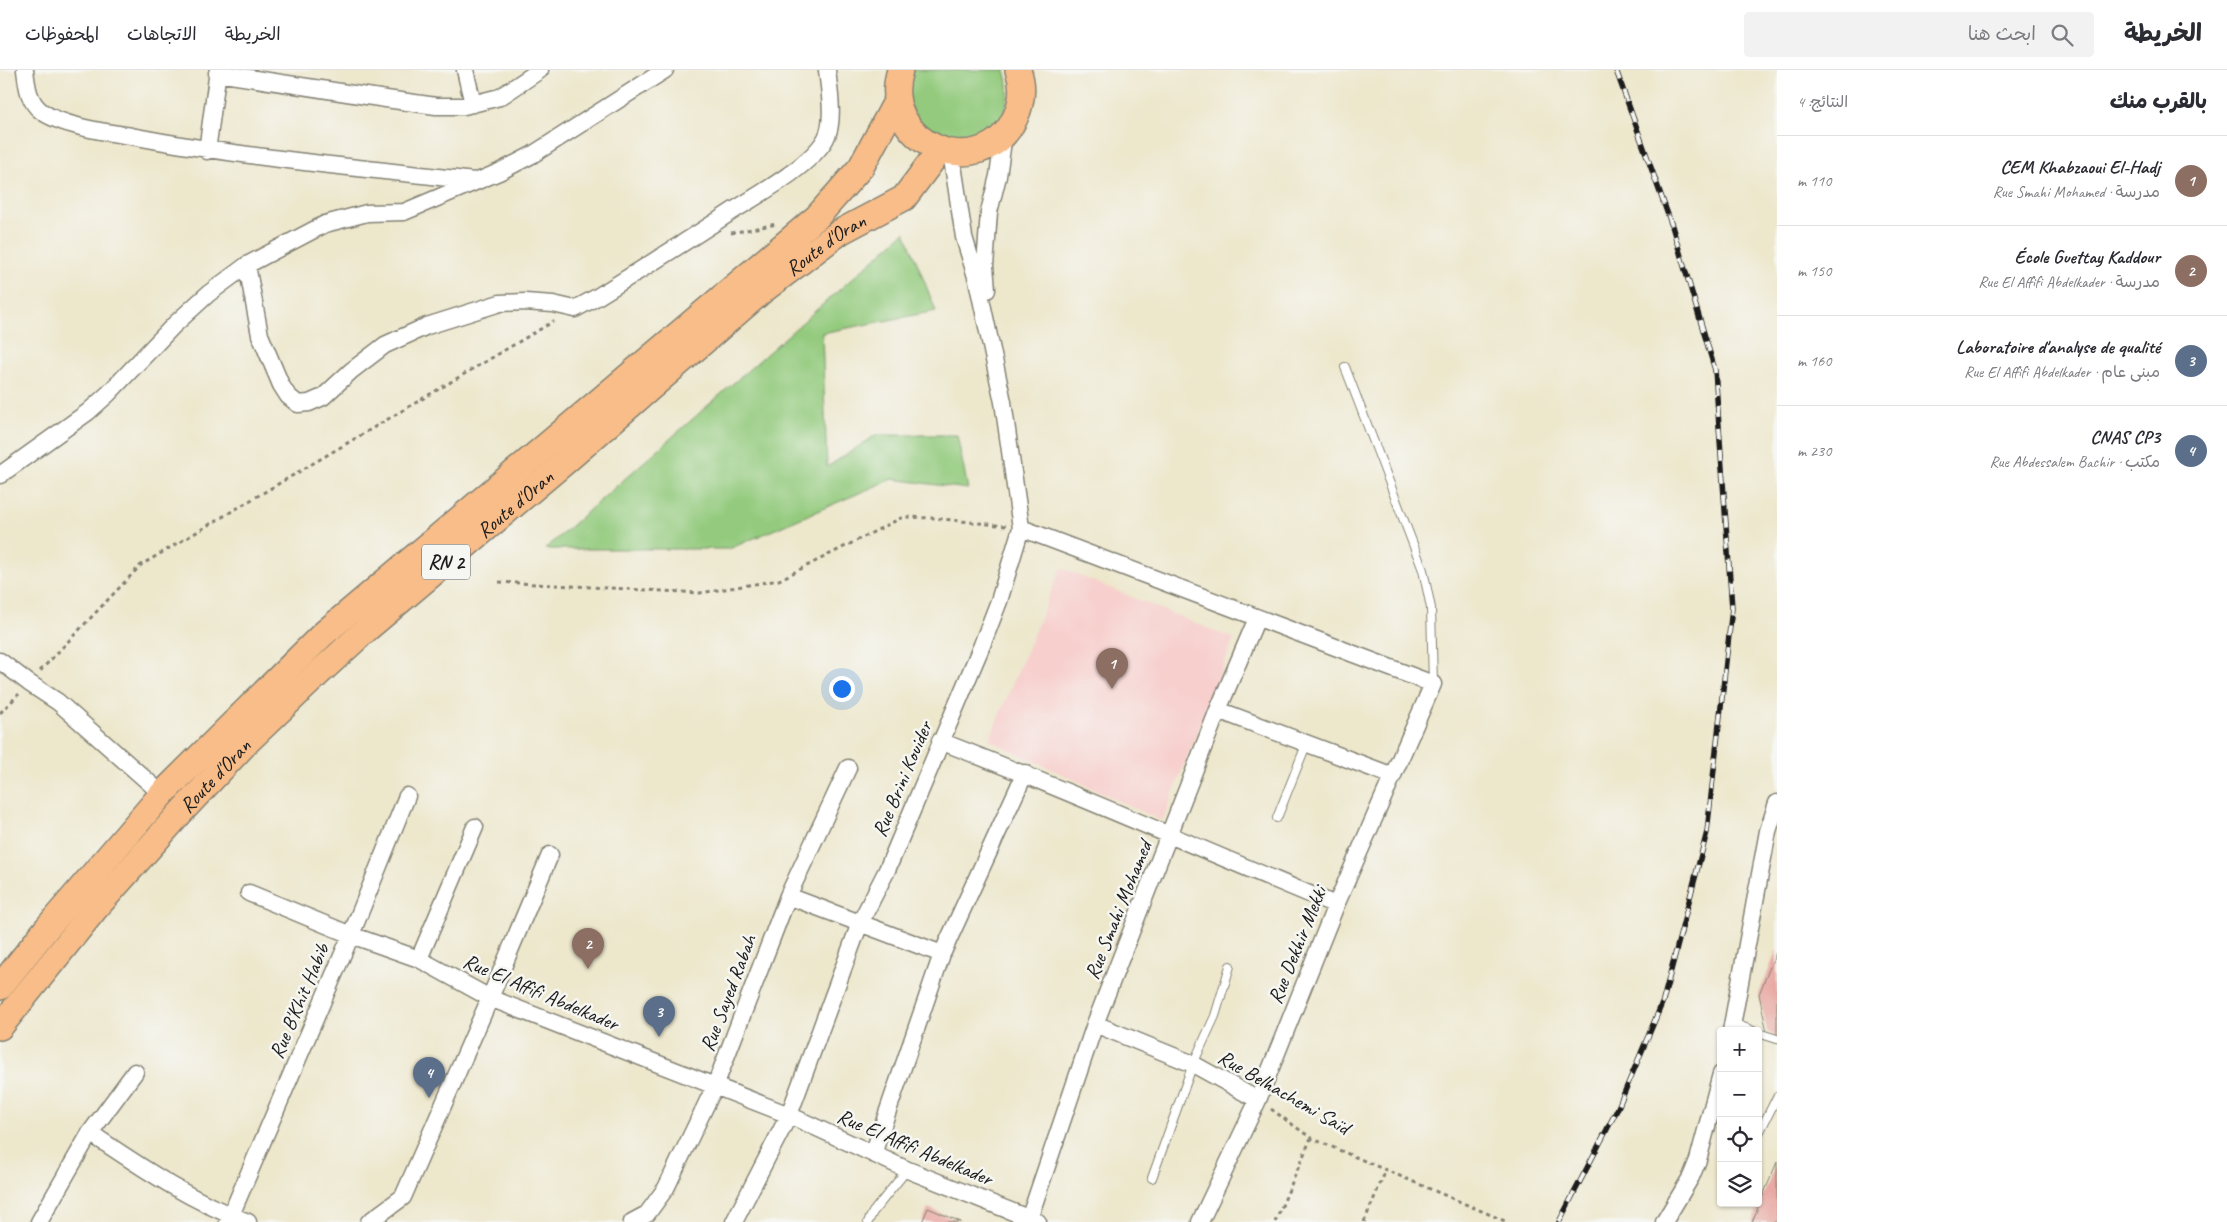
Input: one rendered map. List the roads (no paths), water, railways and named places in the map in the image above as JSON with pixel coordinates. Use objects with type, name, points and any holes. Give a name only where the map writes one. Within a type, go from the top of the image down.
[{"type":"main road","points":[[900,70],[897,81],[897,100],[902,117],[911,131],[924,142],[946,151],[980,149],[993,143],[1004,134],[1019,110],[1032,70]]},
{"type":"main road","points":[[1018,70],[1022,97]]},
{"type":"main road","name":"Route d'Oran","points":[[0,987],[47,928],[162,794],[322,635],[817,217],[861,167],[897,100]]},
{"type":"main road","name":"Route d'Oran","points":[[0,1027],[95,909],[182,811],[247,742],[320,672],[368,628],[566,461],[762,291],[840,232],[904,198],[946,151]]},
{"type":"street","points":[[25,70],[28,91],[32,101],[41,111],[81,127],[207,151],[477,182]]},
{"type":"street","points":[[465,70],[473,104]]},
{"type":"street","points":[[207,151],[218,72],[428,105],[473,104],[500,97],[540,70]]},
{"type":"street","points":[[0,475],[88,412],[108,394],[174,325],[208,294],[246,265],[325,224],[367,214],[404,212],[477,182],[532,155],[665,70]]},
{"type":"street","points":[[246,265],[260,335],[281,385],[288,396],[298,404],[309,403],[323,397],[351,371],[385,345],[401,336],[452,317],[500,303],[553,304],[575,309],[605,292],[778,181],[818,150],[827,136],[830,115],[827,70]]},
{"type":"street","points":[[990,334],[986,257],[989,212],[998,176],[1004,134]]},
{"type":"street","points":[[946,151],[964,236],[990,334]]},
{"type":"street","name":"Rue Brini Kouider","points":[[734,1222],[788,1115],[860,923],[887,870],[982,645],[999,601],[1021,528],[1013,458],[990,334]]},
{"type":"street","points":[[1021,528],[1432,684]]},
{"type":"street","name":"Rue Smahi Mohamed","points":[[1032,1221],[1095,1024],[1170,837],[1218,710],[1257,618]]},
{"type":"street","points":[[0,661],[58,702],[162,794]]},
{"type":"street","name":"Rue Dekhir Mekki","points":[[1200,1222],[1258,1100],[1336,905],[1432,684]]},
{"type":"street","points":[[1218,710],[1306,745],[1393,776]]},
{"type":"street","points":[[940,741],[1024,773],[1170,837],[1336,905]]},
{"type":"street","name":"Rue Sayed Rabah","points":[[632,1222],[647,1214],[663,1194],[715,1086],[788,896],[848,768]]},
{"type":"street","points":[[872,1154],[942,954],[1024,773]]},
{"type":"street","name":"Rue B'Khit Habib","points":[[229,1219],[351,935],[407,796]]},
{"type":"street","points":[[1732,1027],[1768,831],[1776,806]]},
{"type":"street","points":[[419,959],[475,827]]},
{"type":"street","points":[[368,1222],[403,1196],[490,998],[550,855]]},
{"type":"street","name":"Rue El Affifi Abdelkader","points":[[249,892],[351,935],[419,959],[490,998],[788,1115],[908,1170],[1032,1221]]},
{"type":"street","points":[[788,896],[942,954]]},
{"type":"street","name":"Rue Belhachemi Saïd","points":[[1095,1024],[1193,1064],[1258,1100]]},
{"type":"street","points":[[42,1216],[90,1133],[135,1072]]},
{"type":"street","points":[[1664,1222],[1698,1160],[1717,1089]]},
{"type":"street","points":[[90,1133],[169,1184],[229,1219],[248,1222]]},
{"type":"lane","points":[[1345,367],[1423,570],[1431,608],[1432,684]]},
{"type":"lane","points":[[1277,818],[1306,745]]},
{"type":"lane","points":[[1152,1178],[1193,1064],[1215,1016],[1230,966]]},
{"type":"lane","points":[[1762,1034],[1777,1040]]},
{"type":"lane","points":[[1762,1127],[1777,1097]]},
{"type":"lane","points":[[868,1222],[873,1212],[908,1170]]},
{"type":"railway","points":[[1559,1222],[1617,1110],[1663,1001],[1707,832],[1732,608],[1715,370],[1672,226],[1616,70]]},
{"type":"place","name":"CEM Khabzaoui El-Hadj","points":[[1112,689]]},
{"type":"place","name":"École Guettay Kaddour","points":[[588,969]]},
{"type":"place","name":"Laboratoire d'analyse de qualité","points":[[659,1037]]},
{"type":"place","name":"CNAS CP3","points":[[429,1098]]}]
